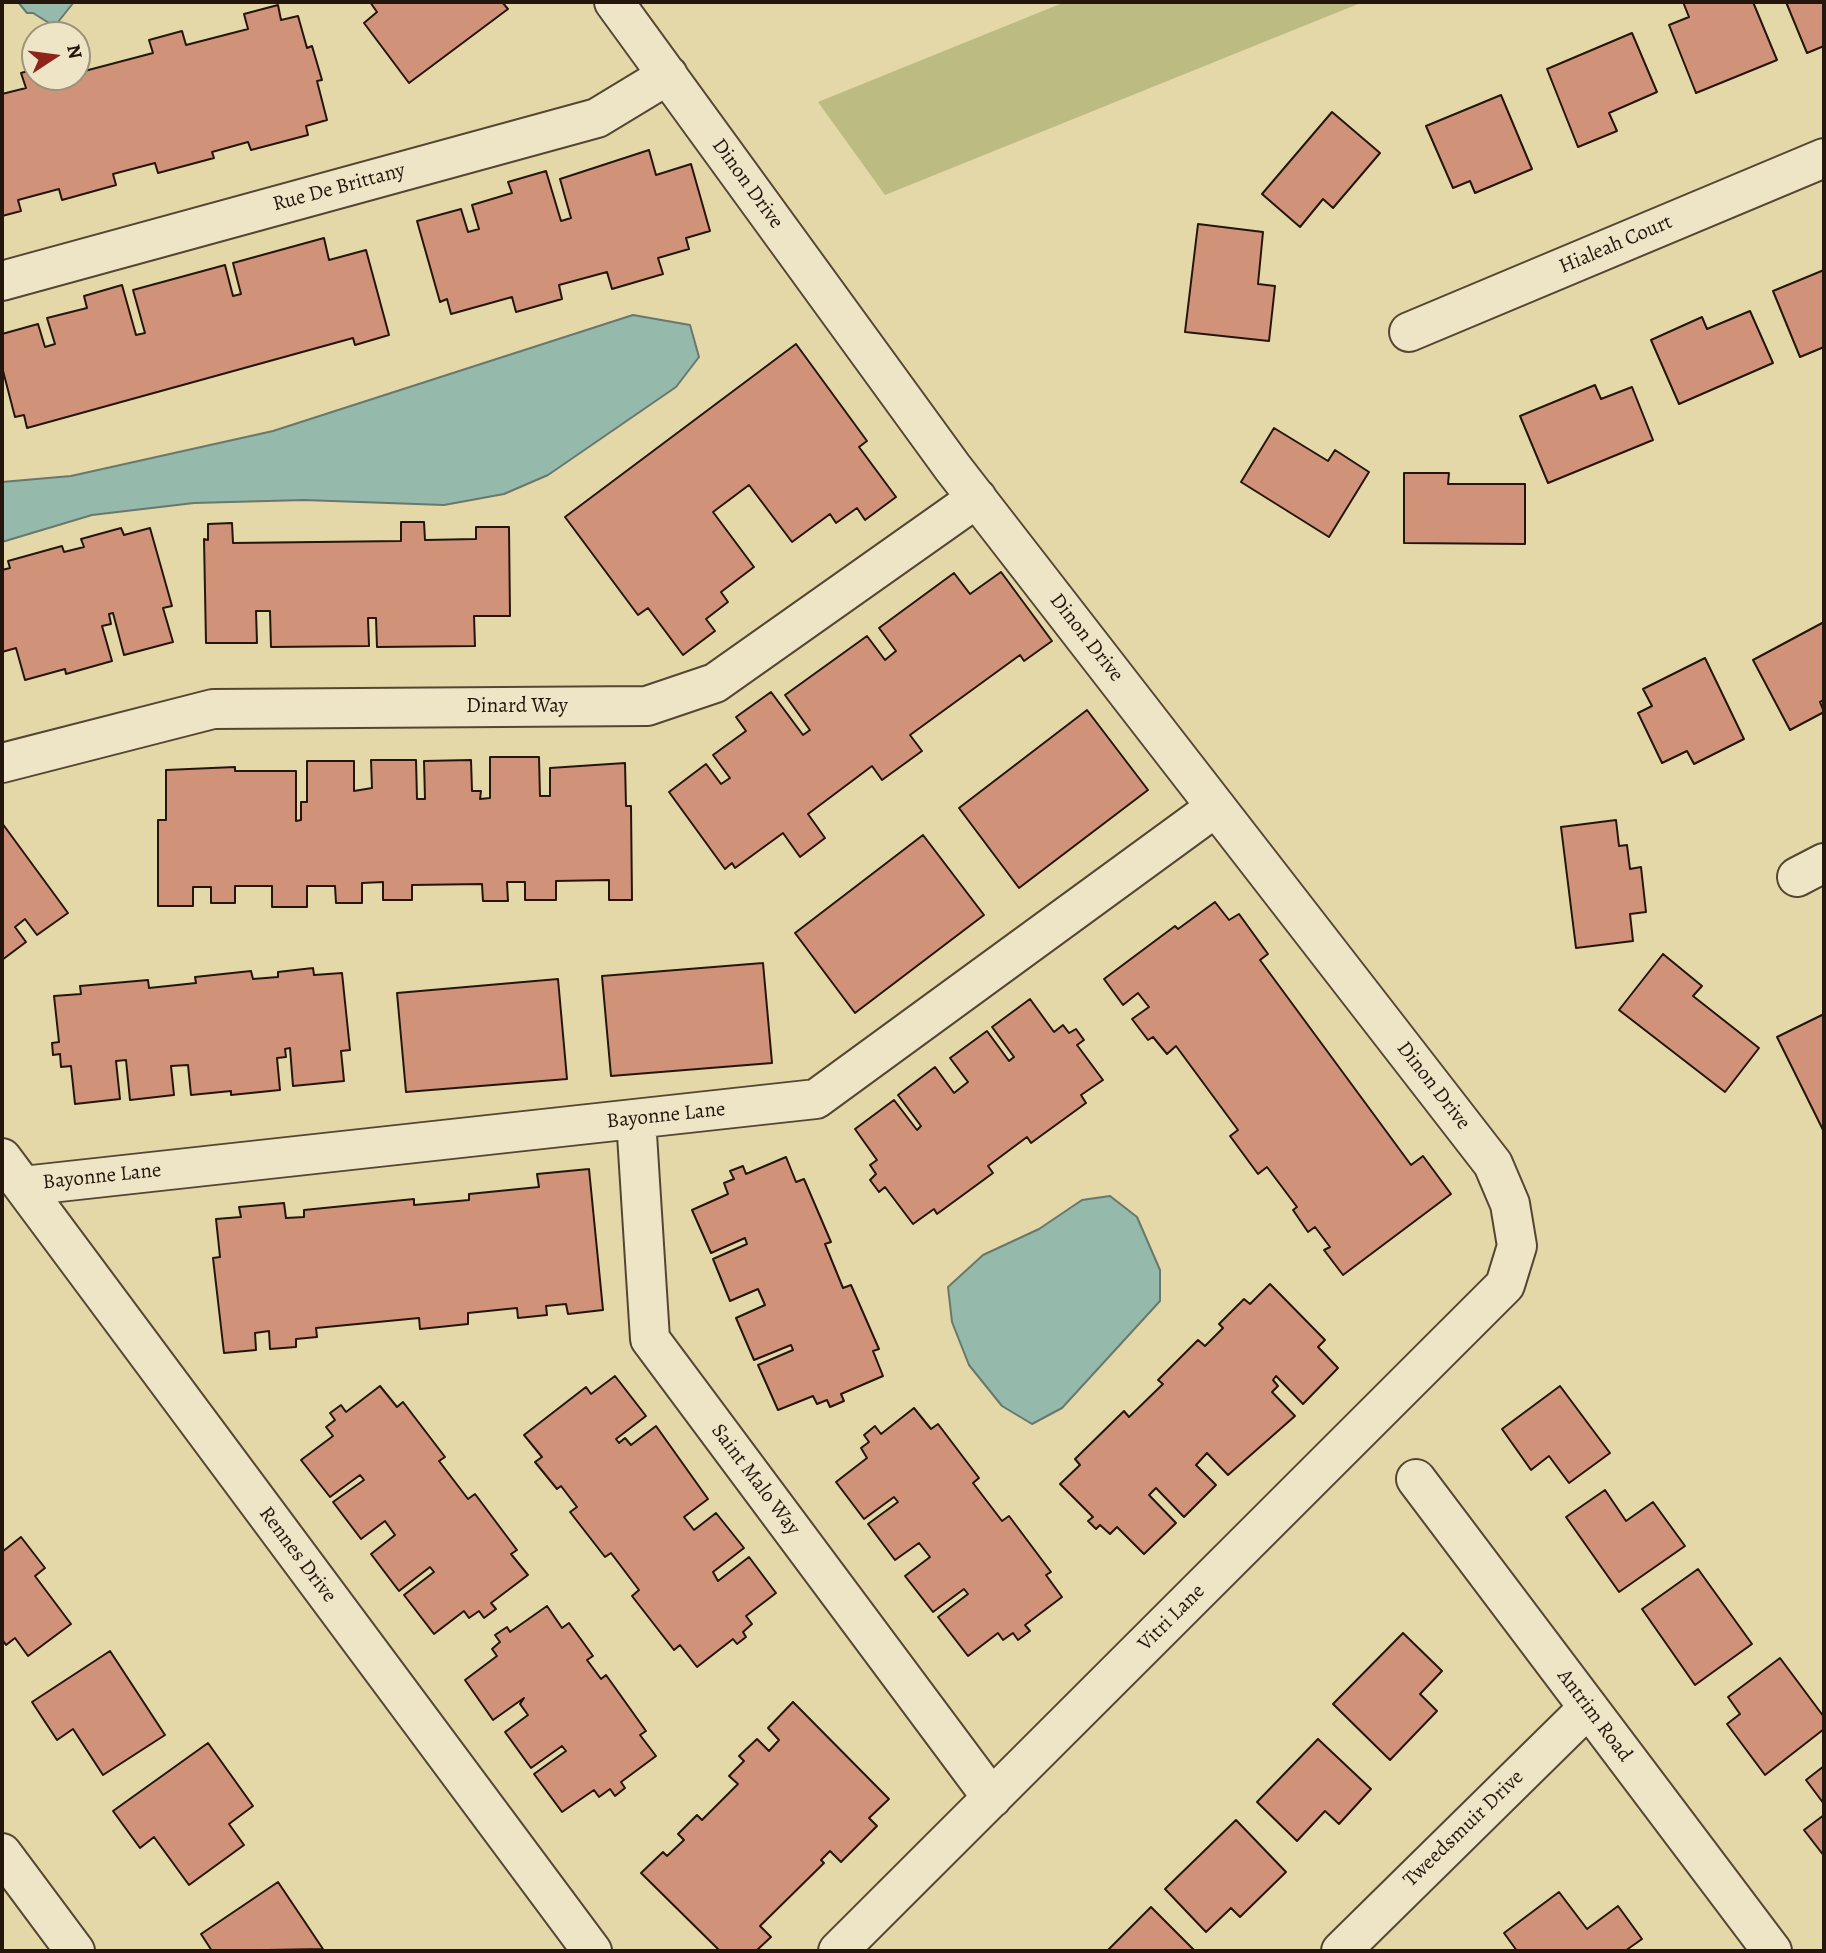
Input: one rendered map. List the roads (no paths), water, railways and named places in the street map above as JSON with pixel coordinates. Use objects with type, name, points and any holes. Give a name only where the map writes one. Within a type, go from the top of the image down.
[{"type":"street","name":"Dinon Drive","points":[[614,2],[977,498],[1493,1164],[1510,1204],[1517,1246],[1505,1285]]},
{"type":"street","name":"Rue De Brittany","points":[[2,281],[597,118],[668,75]]},
{"type":"street","name":"Hialeah Court","points":[[1409,332],[1824,158]]},
{"type":"street","name":"Dinard Way","points":[[2,763],[213,709],[647,706],[715,683],[977,498]]},
{"type":"street","name":"Bayonne Lane","points":[[12,1172],[636,1119],[816,1099],[1216,807]]},
{"type":"street","name":"Saint Malo Way","points":[[636,1119],[650,1339],[992,1798]]},
{"type":"street","name":"Rennes Drive","points":[[12,1172],[592,1951]]},
{"type":"street","name":"Vitri Lane","points":[[838,1951],[1505,1285]]},
{"type":"street","name":"Antrim Road","points":[[1416,1479],[1772,1951]]},
{"type":"street","name":"Tweedsmuir Drive","points":[[1341,1951],[1588,1708]]},
{"type":"street","points":[[2,1853],[75,1951]]}]
